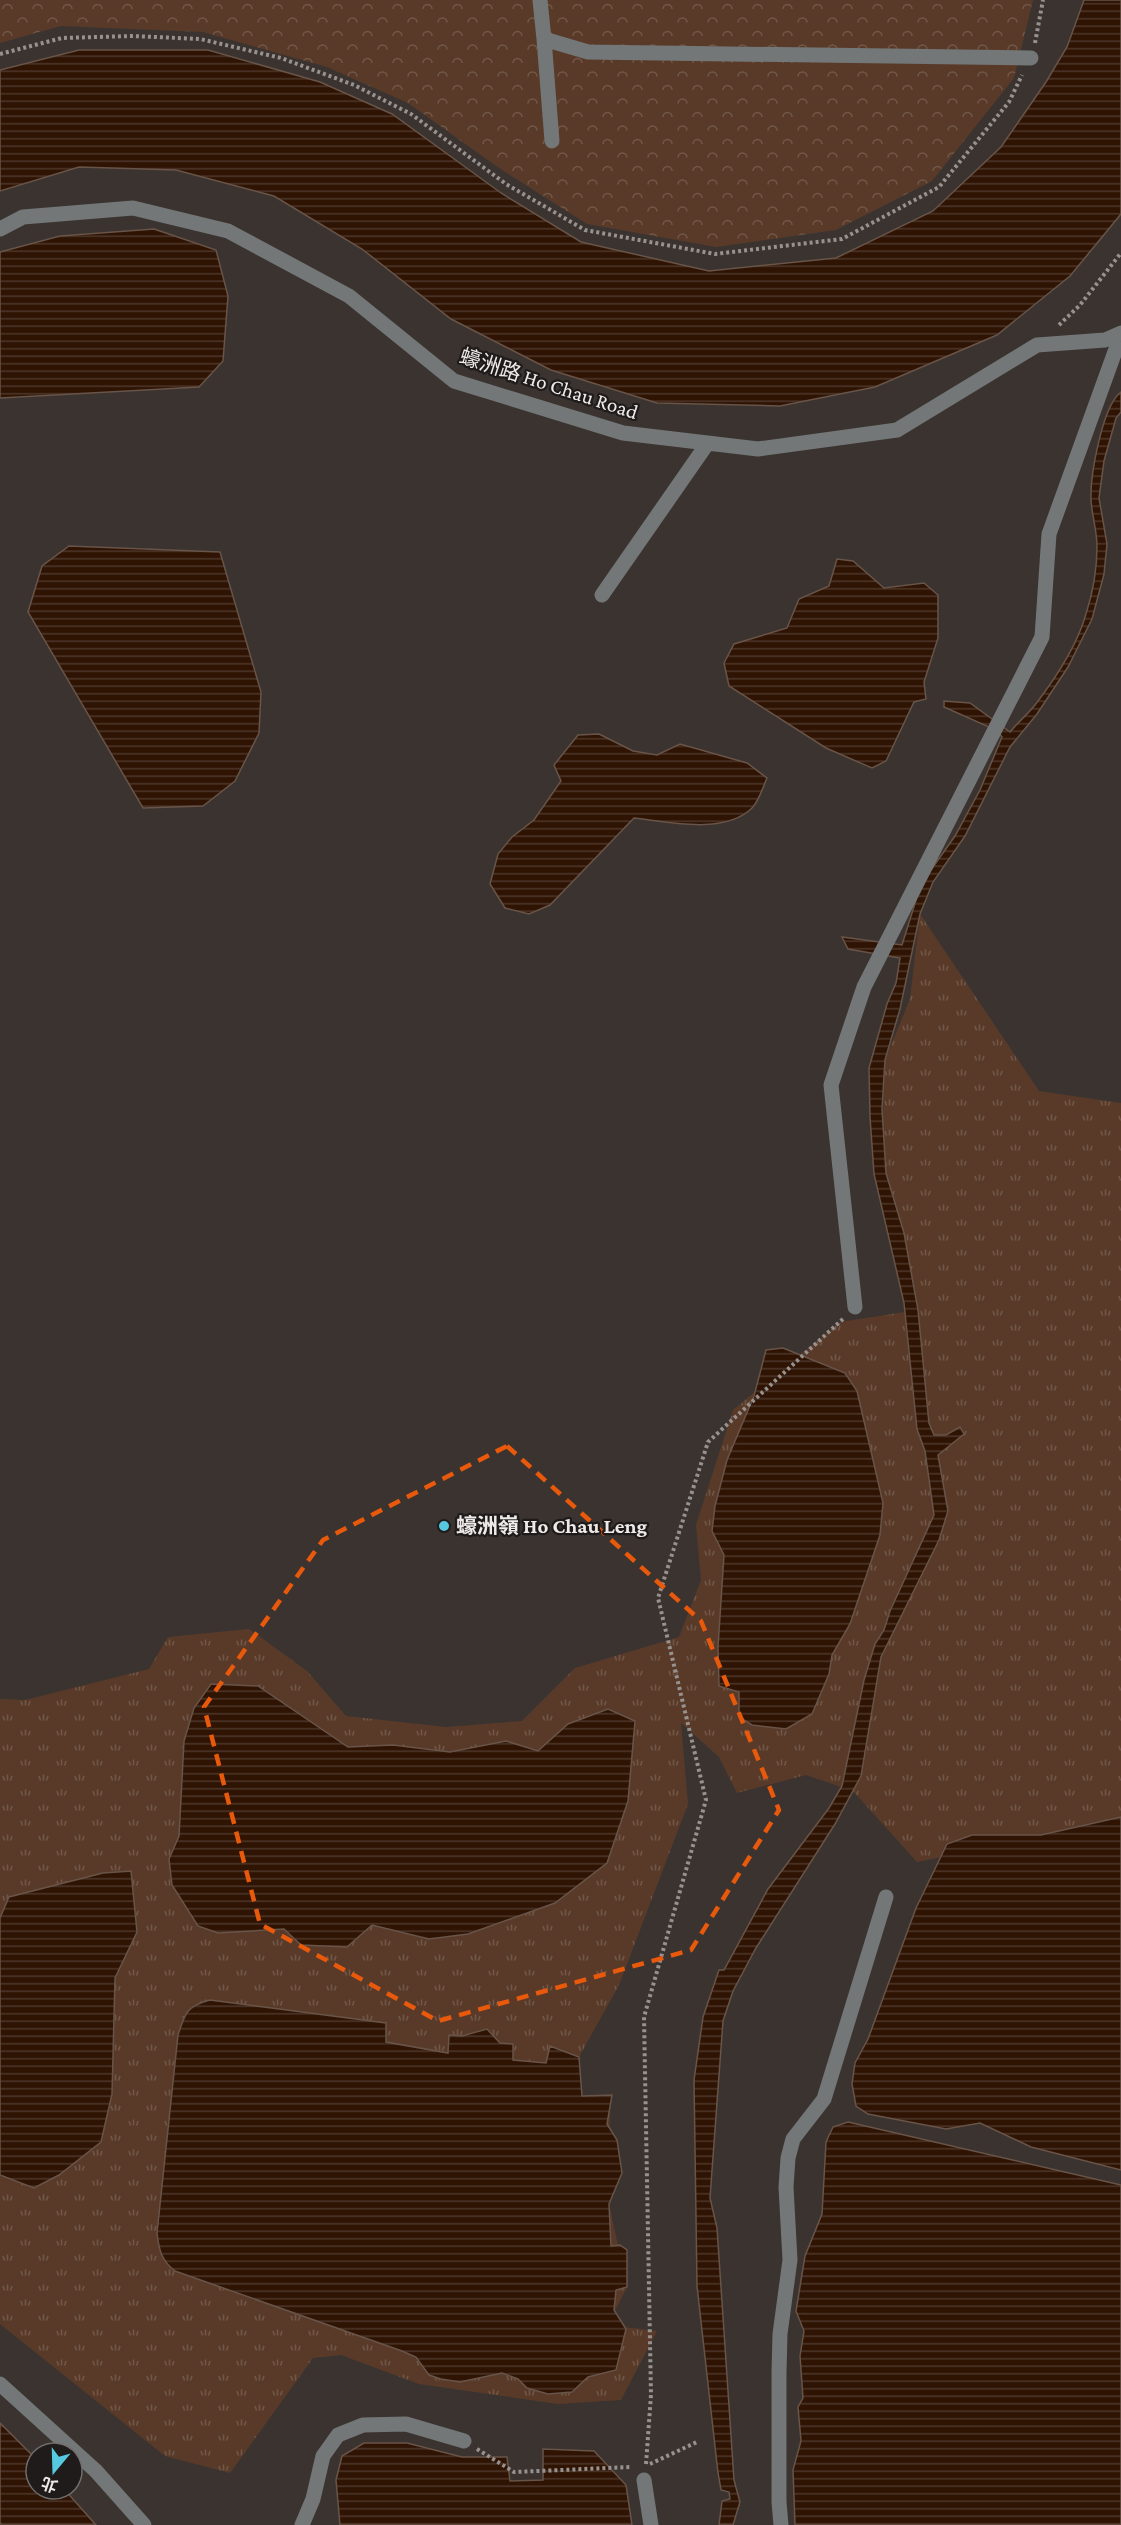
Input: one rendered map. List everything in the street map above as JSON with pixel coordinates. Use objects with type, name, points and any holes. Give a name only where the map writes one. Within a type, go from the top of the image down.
[{"type":"street","points":[[540,0],[552,141]]},
{"type":"street","points":[[544,39],[588,52],[1031,58]]},
{"type":"street","name":"蠔洲路 Ho Chau Road","points":[[0,229],[23,217],[133,208],[228,231],[349,296],[454,381],[623,433],[707,444],[758,449],[897,430],[1037,345]]},
{"type":"street","points":[[1037,345],[1105,340],[1121,334]]},
{"type":"street","points":[[855,1307],[831,1085],[864,987],[1042,637],[1049,534],[1121,334]]},
{"type":"street","points":[[602,595],[707,444]]},
{"type":"street","points":[[781,2525],[779,2372],[780,2334],[790,2260],[786,2187],[788,2158],[793,2139],[824,2099],[886,1898]]},
{"type":"street","points":[[0,2384],[96,2471],[144,2525]]},
{"type":"street","points":[[302,2525],[313,2499],[323,2456],[338,2435],[363,2425],[406,2424],[464,2441]]},
{"type":"street","points":[[645,2473],[651,2525]]},
{"type":"path","points":[[1037,345],[1080,305],[1121,253]]},
{"type":"path","points":[[645,2473],[651,2395],[644,2017],[706,1800],[658,1598],[708,1442],[855,1307]]},
{"type":"path","points":[[464,2441],[514,2472],[634,2467]]},
{"type":"path","points":[[645,2473],[697,2442]]},
{"type":"highlighted area","points":[[507,1446],[701,1621],[779,1810],[691,1950],[438,2021],[260,1924],[204,1707],[323,1540]]},
{"type":"green space","points":[[0,0],[1033,0],[1014,78],[932,181],[836,230],[716,247],[587,224],[499,168],[408,103],[327,67],[203,32],[61,26],[0,43]]},
{"type":"green space","points":[[920,914],[1039,1091],[1121,1103],[1121,1820],[917,1862],[853,1791],[806,1775],[737,1793],[719,1757],[681,1723],[688,1804],[619,1985],[579,2057],[582,2096],[610,2107],[609,2204],[627,2287],[608,2325],[657,2331],[621,2400],[558,2404],[419,2384],[341,2355],[313,2358],[230,2473],[165,2456],[0,2324],[0,1699],[25,1700],[149,1669],[168,1637],[249,1629],[307,1671],[346,1716],[446,1727],[522,1721],[575,1668],[679,1637],[701,1580],[696,1525],[733,1410],[840,1322],[918,1310],[904,1233],[886,1173],[883,1118],[885,1060],[910,999]]},
{"type":"shaded area","points":[[1084,0],[1121,0],[1121,214],[1070,276],[997,335],[875,387],[780,406],[657,403],[551,370],[451,319],[362,249],[274,196],[176,170],[79,167],[0,191],[0,70],[79,50],[208,50],[320,82],[392,114],[501,193],[581,242],[709,271],[836,258],[933,211],[1001,147],[1067,47]]},
{"type":"shaded area","points":[[154,229],[216,250],[228,296],[223,361],[199,387],[0,398],[0,252],[60,236]]},
{"type":"shaded area","points":[[1121,392],[1121,412],[1116,418],[1104,461],[1099,498],[1107,544],[1104,574],[1092,619],[1068,667],[1037,714],[1010,747],[965,836],[933,882],[920,914],[900,1009],[885,1060],[882,1109],[886,1173],[904,1233],[918,1310],[929,1423],[934,1435],[946,1435],[960,1427],[964,1434],[938,1455],[948,1511],[939,1540],[881,1657],[861,1776],[835,1824],[756,1948],[733,1991],[723,2021],[710,2198],[717,2228],[734,2480],[740,2502],[733,2525],[719,2525],[722,2501],[730,2499],[729,2492],[721,2490],[718,2473],[697,2286],[694,2080],[703,2017],[719,1970],[724,1970],[768,1889],[829,1808],[842,1786],[864,1680],[875,1644],[884,1630],[890,1611],[934,1515],[925,1451],[917,1429],[904,1303],[874,1174],[870,1117],[869,1068],[887,1004],[896,983],[900,958],[848,949],[842,937],[902,945],[921,884],[955,836],[980,790],[1002,737],[996,730],[944,707],[944,701],[970,703],[1010,732],[1043,695],[1071,650],[1082,626],[1093,589],[1097,540],[1091,489],[1098,443],[1108,412]]},
{"type":"shaded area","points":[[69,546],[220,552],[261,692],[259,733],[235,781],[203,806],[143,808],[28,612],[42,566]]},
{"type":"shaded area","points":[[837,559],[853,561],[884,588],[924,583],[938,595],[938,638],[924,682],[926,699],[914,702],[886,761],[872,768],[826,748],[729,686],[724,663],[734,644],[787,628],[799,599],[829,586]]},
{"type":"shaded area","points":[[599,734],[633,751],[657,755],[680,744],[747,763],[767,778],[752,808],[727,822],[696,825],[634,818],[550,905],[529,914],[505,908],[490,884],[498,854],[512,837],[534,820],[561,781],[554,765],[578,735]]},
{"type":"shaded area","points":[[783,1348],[845,1373],[857,1391],[883,1503],[880,1535],[850,1624],[832,1655],[829,1674],[812,1714],[786,1729],[752,1725],[739,1717],[739,1692],[719,1686],[718,1647],[724,1555],[712,1531],[715,1506],[727,1460],[754,1396],[766,1350]]},
{"type":"shaded area","points":[[211,1684],[258,1686],[348,1747],[393,1745],[450,1752],[506,1741],[538,1751],[568,1724],[608,1709],[635,1721],[628,1801],[607,1863],[555,1903],[468,1934],[429,1939],[372,1925],[347,1947],[301,1945],[284,1929],[218,1933],[198,1926],[172,1885],[169,1859],[179,1836],[184,1741],[194,1708]]},
{"type":"shaded area","points":[[1121,1817],[1121,2170],[1031,2147],[980,2123],[946,2129],[868,2114],[856,2106],[852,2084],[855,2063],[868,2039],[916,1908],[947,1844],[972,1835],[1041,1835]]},
{"type":"shaded area","points":[[131,1871],[137,1932],[115,1978],[112,2094],[101,2142],[59,2175],[34,2188],[0,2175],[0,1918],[9,1897],[103,1873]]},
{"type":"shaded area","points":[[210,2000],[386,2023],[386,2042],[448,2053],[449,2035],[462,2036],[487,2029],[500,2043],[513,2044],[513,2060],[546,2063],[550,2046],[579,2057],[582,2096],[612,2095],[607,2124],[617,2140],[622,2173],[609,2204],[611,2246],[620,2245],[627,2250],[627,2287],[616,2290],[614,2310],[626,2329],[616,2370],[588,2377],[572,2392],[548,2394],[527,2388],[518,2379],[502,2373],[460,2382],[441,2379],[429,2375],[416,2357],[402,2351],[175,2271],[170,2267],[162,2254],[157,2233],[178,2035],[188,2012],[196,2005]]},
{"type":"shaded area","points":[[848,2122],[1121,2185],[1121,2525],[795,2525],[793,2470],[801,2441],[798,2407],[803,2398],[800,2356],[804,2331],[796,2311],[805,2256],[822,2214],[826,2142],[833,2127]]},
{"type":"shaded area","points":[[0,2423],[24,2447],[24,2501],[75,2501],[96,2525],[2,2525],[0,2523]]},
{"type":"shaded area","points":[[364,2443],[407,2443],[462,2457],[507,2457],[510,2481],[543,2480],[543,2449],[594,2451],[626,2485],[632,2525],[340,2525],[336,2480],[342,2456]]},
{"type":"place","name":"蠔洲嶺 Ho Chau Leng","points":[[444,1526]]}]
